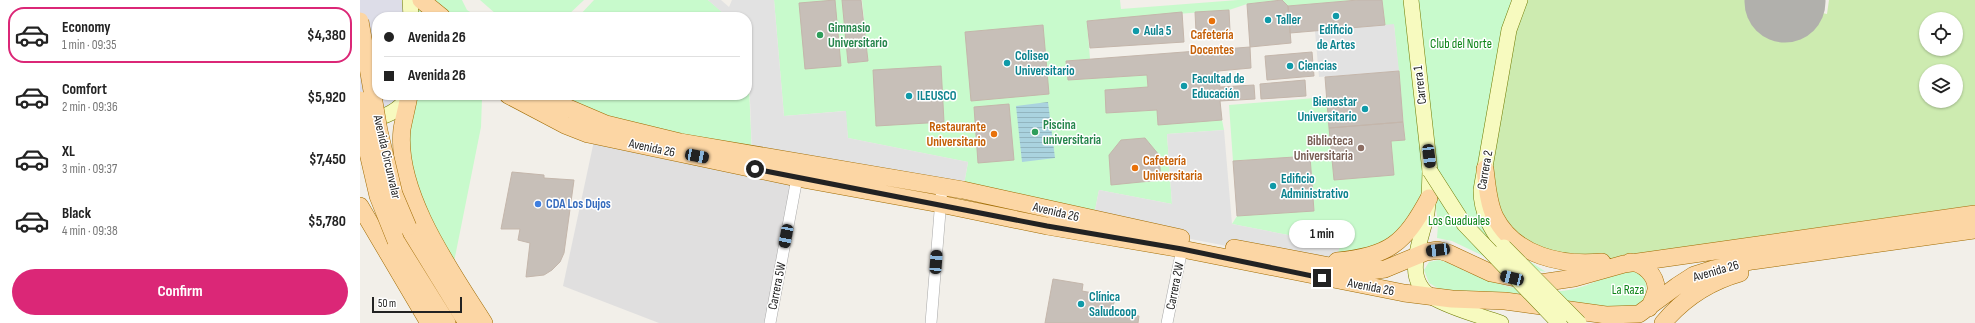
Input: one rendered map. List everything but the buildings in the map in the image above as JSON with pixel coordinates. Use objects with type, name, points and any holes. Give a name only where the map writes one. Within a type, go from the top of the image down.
[{"type":"main road","points":[[410,0],[411,12]]},
{"type":"main road","points":[[421,0],[436,12]]},
{"type":"main road","name":"Carrera 1","points":[[1411,0],[1430,171],[1429,198],[1415,256],[1415,274],[1424,291],[1431,297]]},
{"type":"main road","name":"Carrera 2","points":[[1509,0],[1509,30],[1481,190],[1481,202],[1484,214],[1504,247],[1579,323]]},
{"type":"main road","name":"Carrera 2","points":[[1509,30],[1520,0]]},
{"type":"main road","name":"Avenida Circunvalar","points":[[360,21],[372,90]]},
{"type":"main road","name":"Avenida Circunvalar","points":[[360,100],[365,140],[378,196],[396,240],[447,323]]},
{"type":"main road","name":"Avenida Circunvalar","points":[[374,100],[379,131],[394,194],[408,228],[467,323]]},
{"type":"main road","points":[[360,118],[371,119],[386,116],[399,108],[406,100]]},
{"type":"main road","points":[[409,100],[402,130],[403,162],[410,188],[421,217],[452,273],[484,323]]},
{"type":"main road","name":"Avenida 26","points":[[518,100],[565,125],[588,134],[797,178],[940,204],[1047,226],[1182,249],[1369,287],[1431,297],[1505,301],[1606,315],[1646,315],[1676,286],[1694,275],[1713,269],[1752,261],[1975,230]]},
{"type":"main road","name":"Avenida 26","points":[[550,100],[606,124],[673,140],[942,187],[1101,222],[1317,264],[1370,271],[1385,269],[1426,252],[1438,250],[1492,273],[1540,283],[1574,278],[1603,268],[1635,262],[1975,214]]},
{"type":"main road","points":[[1485,169],[1494,216],[1505,233],[1525,249],[1548,259],[1565,263],[1635,262],[1649,272],[1656,283],[1654,296],[1646,315]]},
{"type":"main road","points":[[1430,171],[1464,224],[1559,323]]},
{"type":"main road","points":[[1317,264],[1366,257],[1384,252],[1404,238],[1415,224],[1429,198]]},
{"type":"main road","points":[[361,210],[428,323]]},
{"type":"main road","points":[[1663,323],[1691,295],[1706,285],[1742,272],[1784,264],[1818,252]]},
{"type":"main road","points":[[1431,297],[1501,323]]},
{"type":"street","name":"Carrera 5W","points":[[770,323],[797,178]]},
{"type":"street","points":[[931,323],[942,187]]},
{"type":"street","name":"Carrera 2W","points":[[1167,323],[1182,249]]},
{"type":"shaded area","points":[[360,0],[407,0],[410,12],[372,12],[372,100],[404,100],[395,110],[360,120]]},
{"type":"shaded area","points":[[708,0],[721,0],[729,7],[732,0],[774,0],[784,116],[846,111],[848,138],[968,162],[963,190],[752,155],[750,100],[752,100],[752,12],[722,12]]},
{"type":"shaded area","points":[[1394,24],[1399,71],[1319,77],[1315,31]]},
{"type":"shaded area","points":[[1224,130],[1232,224],[1340,245],[1335,267],[1093,220],[1099,190],[1172,204],[1167,134]]},
{"type":"shaded area","points":[[595,136],[795,178],[768,323],[659,323],[563,286]]},
{"type":"green space","points":[[407,0],[462,0],[467,10],[470,12],[410,12]]},
{"type":"green space","points":[[480,0],[584,0],[571,12],[494,12]]},
{"type":"green space","points":[[594,0],[708,0],[722,12],[583,12]]},
{"type":"green space","points":[[774,0],[842,0],[848,63],[868,61],[862,0],[1120,0],[1121,9],[1238,0],[1282,0],[1247,4],[1229,10],[1087,21],[1090,59],[1066,61],[1068,80],[1147,75],[1148,87],[1105,90],[1107,113],[1157,110],[1222,120],[1224,130],[1167,134],[1172,204],[1099,190],[1093,220],[963,190],[968,162],[848,138],[845,111],[784,116]]},
{"type":"green space","points":[[1282,0],[1358,0],[1288,6]]},
{"type":"green space","points":[[1382,0],[1511,0],[1485,169],[1474,184],[1475,198],[1497,240],[1546,272],[1496,262],[1452,241],[1437,238],[1438,225],[1432,174],[1402,236],[1335,267],[1339,245],[1232,224],[1237,216],[1314,210],[1310,156],[1233,161],[1229,105],[1327,97],[1334,180],[1394,175],[1391,141],[1405,139],[1394,25],[1385,25]]},
{"type":"green space","points":[[1520,0],[1758,0],[1827,14],[1829,0],[1975,0],[1975,205],[1741,239],[1587,264],[1525,249],[1488,192]]},
{"type":"green space","points":[[410,100],[482,100],[481,127],[452,272],[404,162]]},
{"type":"green space","points":[[529,100],[750,100],[752,155]]},
{"type":"green space","name":"La Raza","points":[[1439,260],[1494,282],[1528,291],[1563,291],[1587,285],[1620,272],[1633,271],[1642,276],[1645,280],[1646,294],[1643,304],[1627,309],[1439,289],[1429,283],[1424,270],[1429,262]]},
{"type":"water","name":"Piscina universitaria","points":[[1048,102],[1055,158],[1022,162],[1016,106]]},
{"type":"place","name":"Edificio de Artes","points":[[1336,16]]},
{"type":"place","name":"Taller","points":[[1268,20]]},
{"type":"place","name":"Cafetería Docentes","points":[[1212,21]]},
{"type":"place","name":"Aula 5","points":[[1136,31]]},
{"type":"place","name":"Gimnasio Universitario","points":[[820,35]]},
{"type":"place","name":"Coliseo Universitario","points":[[1007,63]]},
{"type":"place","name":"Ciencias","points":[[1290,66]]},
{"type":"place","name":"Facultad de Educación","points":[[1184,86]]},
{"type":"place","name":"ILEUSCO","points":[[909,96]]},
{"type":"place","name":"Bienestar Universitario","points":[[1365,109]]},
{"type":"place","name":"Piscina universitaria","points":[[1035,132]]},
{"type":"place","name":"Restaurante Universitario","points":[[994,134]]},
{"type":"place","name":"Biblioteca Universitaria","points":[[1361,148]]},
{"type":"place","name":"Cafetería Universitaria","points":[[1135,168]]},
{"type":"place","name":"Edificio Administrativo","points":[[1273,186]]},
{"type":"place","name":"CDA Los Dujos","points":[[538,204]]},
{"type":"place","name":"Clínica Saludcoop","points":[[1081,304]]},
{"type":"route","points":[[755,169],[1047,226],[1182,249],[1322,278]]},
{"type":"park label","name":"Club del Norte","points":[[1461,44]]},
{"type":"park label","name":"Los Guaduales","points":[[1459,221]]}]
